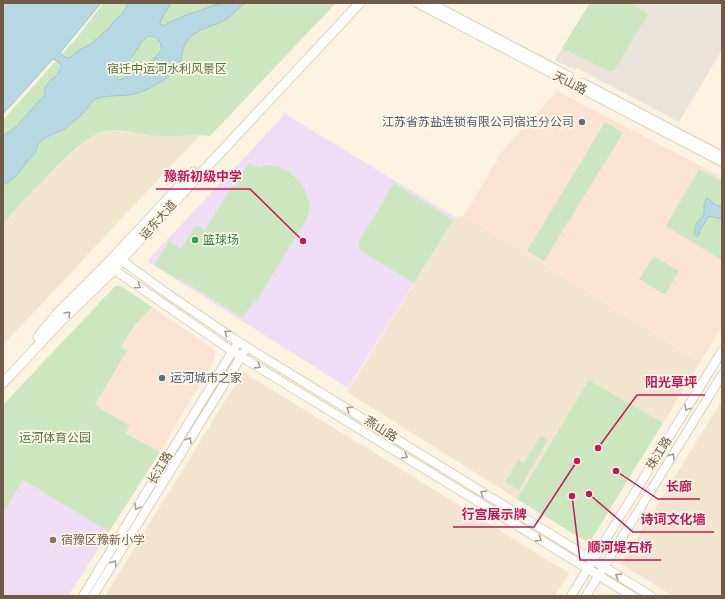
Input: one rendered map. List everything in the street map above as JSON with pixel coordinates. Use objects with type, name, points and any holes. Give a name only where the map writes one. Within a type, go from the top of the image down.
[{"type":"main road","name":"运东大道","points":[[3,383],[61,321],[114,270],[118,258],[352,3]]},
{"type":"main road","name":"运东大道","points":[[3,374],[57,314],[107,264],[118,258],[200,174],[360,3]]},
{"type":"street","name":"天山路","points":[[417,3],[722,162]]},
{"type":"street","name":"天山路","points":[[430,3],[722,156]]},
{"type":"street","name":"燕山路","points":[[118,258],[167,294],[238,341],[651,596]]},
{"type":"street","name":"燕山路","points":[[107,264],[232,351],[632,596]]},
{"type":"street","name":"长江路","points":[[83,596],[238,341]]},
{"type":"street","name":"长江路","points":[[93,596],[248,347]]},
{"type":"street","name":"珠江路","points":[[571,596],[722,350]]},
{"type":"street","name":"珠江路","points":[[586,596],[722,375]]},
{"type":"shaded area","points":[[590,3],[722,3],[722,50],[679,122],[577,68],[575,70],[555,60]]},
{"type":"shaded area","points":[[557,91],[722,177],[722,326],[700,362],[464,216],[503,150]]},
{"type":"shaded area","points":[[285,114],[455,217],[348,388],[147,261]]},
{"type":"shaded area","points":[[105,131],[136,132],[157,136],[200,135],[3,345],[3,225],[12,212],[59,165],[82,144]]},
{"type":"shaded area","points":[[464,216],[700,362],[663,423],[589,380],[517,499],[347,392],[455,217]]},
{"type":"shaded area","name":"运河城市之家","points":[[152,307],[213,349],[215,352],[214,360],[160,452],[126,432],[130,426],[95,405],[127,351],[121,347],[140,319]]},
{"type":"shaded area","points":[[243,372],[569,573],[555,596],[105,596]]},
{"type":"shaded area","points":[[722,400],[722,596],[673,596],[621,564]]},
{"type":"shaded area","name":"宿豫区豫新小学","points":[[23,480],[109,532],[68,596],[3,596],[3,514]]},
{"type":"green space","name":"宿迁中运河水利风景区","points":[[103,3],[336,3],[210,136],[158,136],[119,130],[106,131],[98,134],[80,145],[63,160],[21,203],[3,225],[3,120],[79,35]]},
{"type":"green space","points":[[590,3],[631,3],[648,14],[613,71],[609,71],[562,48]]},
{"type":"green space","points":[[605,122],[623,133],[544,261],[527,251]]},
{"type":"green space","points":[[249,163],[259,168],[274,166],[281,168],[295,177],[304,189],[309,201],[309,209],[308,217],[257,300],[254,301],[243,318],[180,279],[179,280],[154,265],[169,241],[181,249],[196,225],[205,230],[232,186],[235,187]]},
{"type":"green space","points":[[699,169],[722,181],[722,260],[666,226]]},
{"type":"green space","points":[[394,183],[453,220],[414,283],[361,251],[359,246],[360,240]]},
{"type":"green space","points":[[654,256],[679,271],[665,295],[639,279]]},
{"type":"green space","name":"运河体育公园","points":[[115,286],[121,286],[152,307],[136,324],[121,347],[127,351],[95,405],[130,426],[126,433],[160,452],[109,532],[23,480],[3,514],[3,405]]},
{"type":"green space","points":[[589,380],[663,423],[591,540],[585,541],[517,499]]},
{"type":"green space","points":[[541,436],[548,440],[519,490],[505,482],[518,460],[524,463]]},
{"type":"water","points":[[3,3],[101,3],[60,53],[69,58],[91,44],[109,28],[125,10],[127,3],[171,3],[160,22],[160,24],[165,26],[168,23],[184,16],[215,5],[223,3],[245,3],[223,21],[191,36],[185,45],[177,71],[146,90],[129,95],[102,97],[94,100],[82,114],[66,128],[48,136],[40,142],[36,151],[16,176],[3,185],[3,136],[16,127],[45,95],[45,88],[62,67],[59,62],[53,59],[3,114]],"holes":[[[149,36],[156,37],[160,42],[162,49],[153,59],[156,58],[156,60],[150,61],[123,79],[118,80],[117,79],[141,42]]]},
{"type":"water","points":[[706,199],[722,207],[722,219],[709,216],[697,237],[694,234],[695,228],[697,223],[704,215],[704,205]]},
{"type":"place","name":"江苏省苏盐连锁有限公司宿迁分公司","points":[[582,122]]},
{"type":"place","name":"篮球场","points":[[195,240]]},
{"type":"place","name":"豫新初级中学","points":[[303,241]]},
{"type":"place","name":"运河城市之家","points":[[162,378]]},
{"type":"place","name":"阳光草坪","points":[[598,448]]},
{"type":"place","name":"行宫展示牌","points":[[577,461]]},
{"type":"place","name":"长廊","points":[[616,471]]},
{"type":"place","name":"诗词文化墙","points":[[589,494]]},
{"type":"place","name":"顺河堤石桥","points":[[572,496]]},
{"type":"place","name":"宿豫区豫新小学","points":[[53,540]]}]
